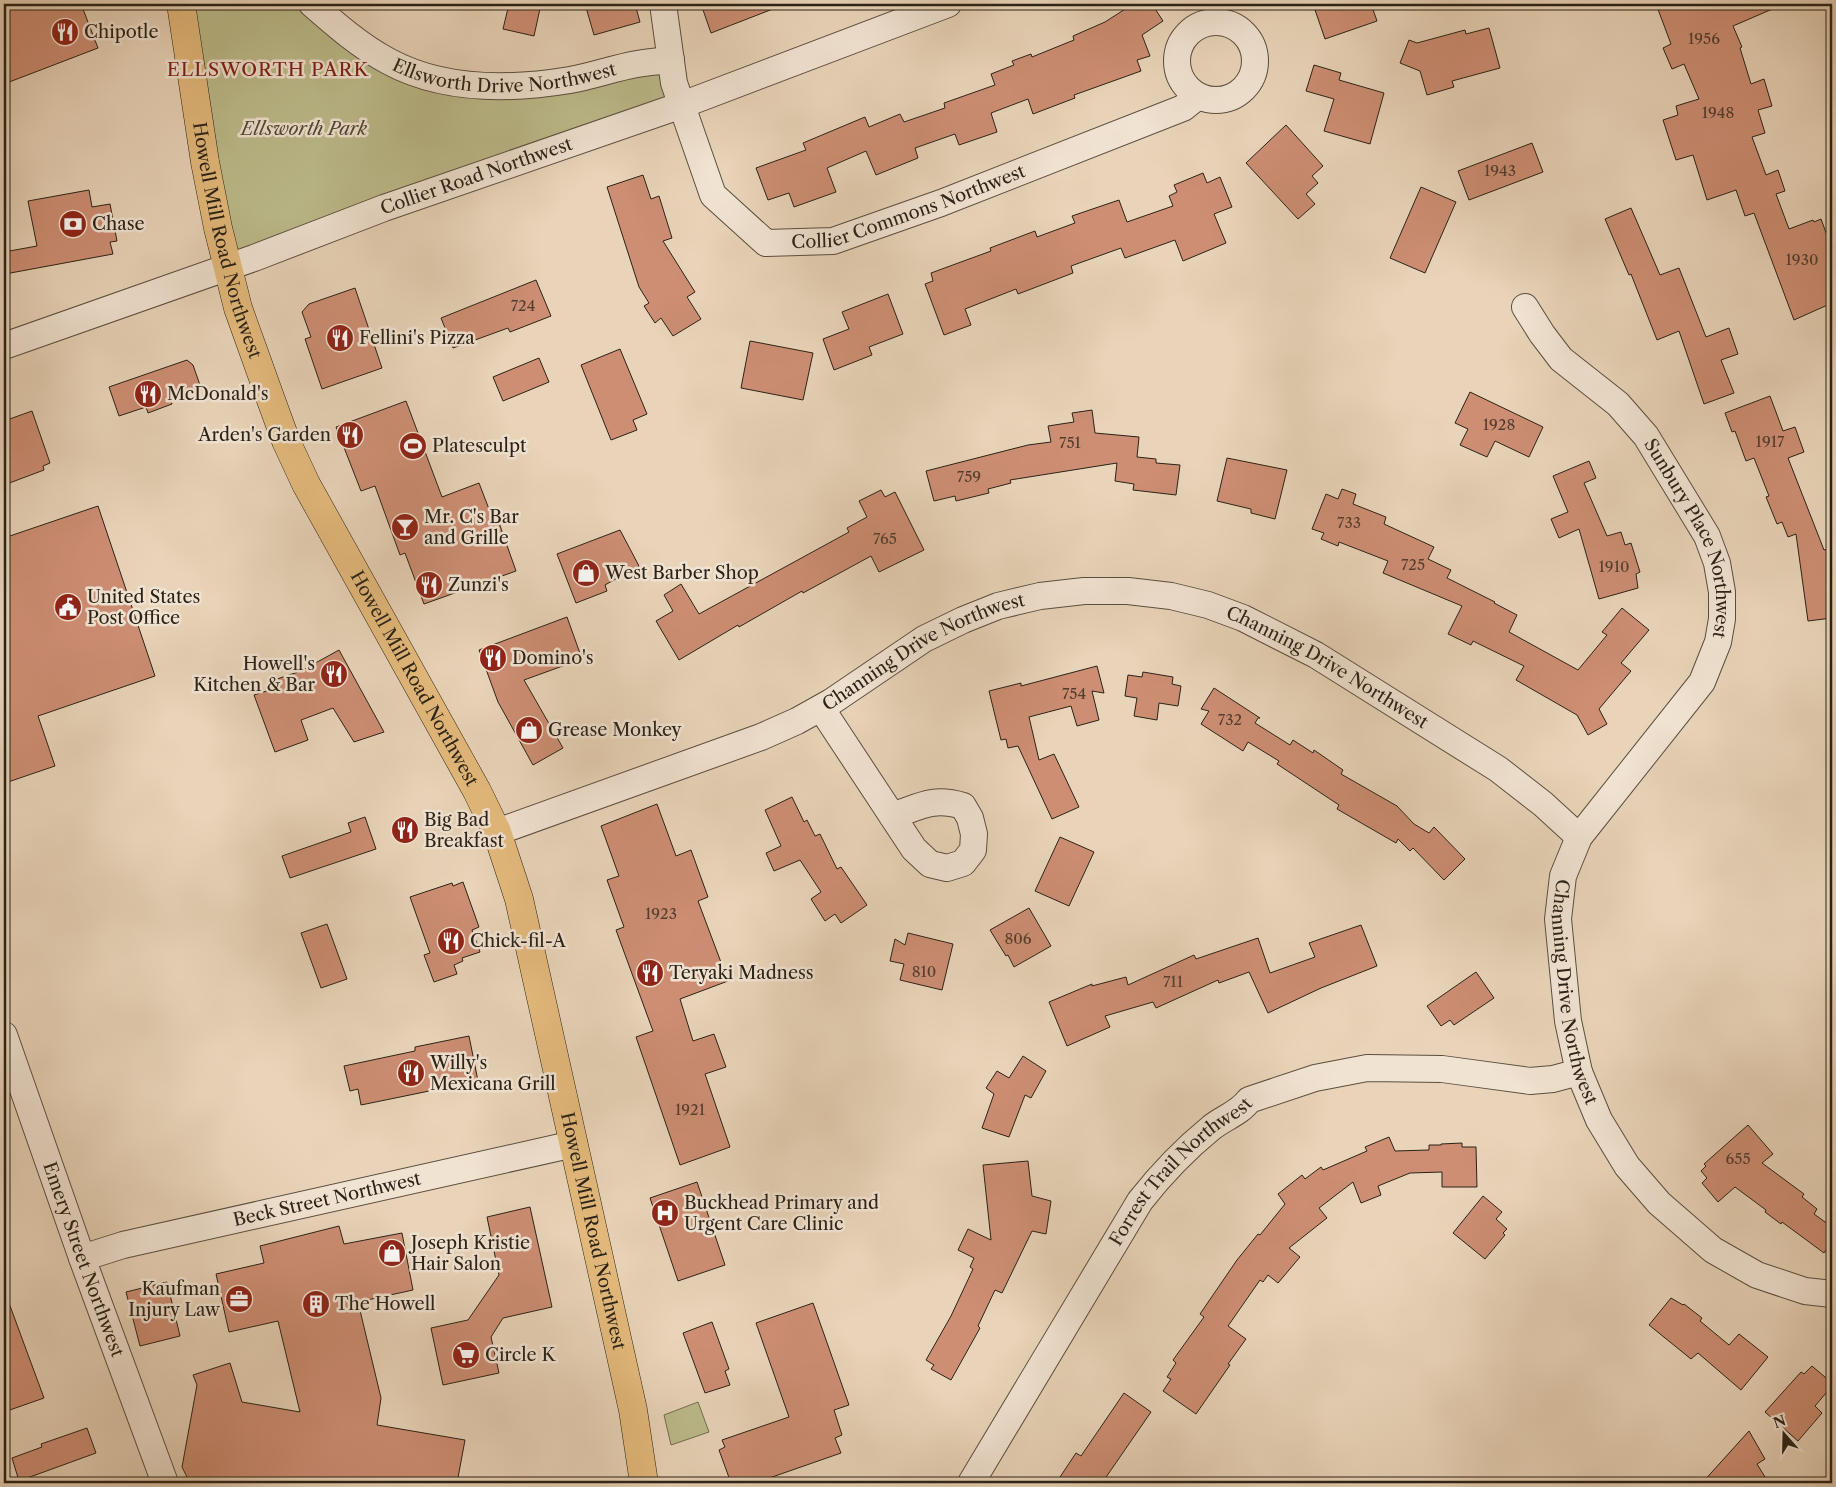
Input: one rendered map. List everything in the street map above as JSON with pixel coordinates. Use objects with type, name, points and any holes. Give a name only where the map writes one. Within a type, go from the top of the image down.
[{"type":"main road","name":"Howell Mill Road Northwest","points":[[181,4],[205,162],[218,228],[238,308],[286,441],[306,484],[477,790],[497,832],[520,899],[633,1410],[644,1483]]},
{"type":"street","name":"Ellsworth Drive Northwest","points":[[312,4],[347,35],[388,62],[430,78],[470,86],[511,87],[560,81],[639,63],[671,60]]},
{"type":"street","points":[[663,4],[674,83],[682,104]]},
{"type":"street","name":"Collier Road Northwest","points":[[4,346],[228,267],[384,208],[682,104],[948,4]]},
{"type":"street","name":"Collier Commons Northwest","points":[[682,104],[714,195],[766,242],[832,241],[941,203],[1174,112],[1198,96]]},
{"type":"street","name":"Sunbury Place Northwest","points":[[1525,307],[1561,359],[1618,404],[1646,436],[1707,536],[1717,563],[1722,592],[1722,618],[1718,642],[1702,682],[1579,837]]},
{"type":"street","name":"Channing Drive Northwest","points":[[497,832],[761,737],[797,721],[821,708],[924,639],[962,620],[998,606],[1040,596],[1084,591],[1128,591],[1171,596],[1208,605],[1243,618],[1316,655],[1498,769],[1543,804],[1579,837],[1563,876],[1558,919],[1568,1021],[1579,1072],[1598,1120],[1627,1166],[1666,1209],[1713,1250],[1757,1275],[1805,1291],[1832,1294]]},
{"type":"street","points":[[821,708],[892,816]]},
{"type":"street","name":"Emery Street Northwest","points":[[4,1035],[82,1258],[165,1483]]},
{"type":"street","name":"Forrest Trail Northwest","points":[[971,1483],[1140,1201],[1163,1172],[1185,1149],[1214,1125],[1245,1106],[1249,1100],[1315,1078],[1367,1068],[1442,1069],[1530,1081],[1553,1079],[1579,1072]]},
{"type":"street","name":"Beck Street Northwest","points":[[82,1258],[123,1245],[574,1144]]},
{"type":"green space","name":"Ellsworth Park","points":[[181,4],[312,4],[347,35],[470,86],[671,60],[682,105],[227,267]]},
{"type":"green space","points":[[698,1402],[709,1432],[671,1445],[664,1415]]},
{"type":"building","points":[[14,4],[81,4],[98,48],[4,84],[4,7]]},
{"type":"building","points":[[509,4],[541,4],[534,36],[503,29]]},
{"type":"building","points":[[585,4],[635,4],[640,22],[594,35]]},
{"type":"building","points":[[701,4],[782,4],[783,5],[711,33]]},
{"type":"building","points":[[1133,4],[1152,4],[1163,21],[1142,35],[1150,56],[1137,60],[1141,71],[1074,95],[1075,98],[1033,114],[1028,99],[991,113],[997,132],[959,145],[955,134],[915,148],[918,158],[876,175],[866,151],[827,168],[836,192],[794,207],[789,193],[768,200],[756,168],[806,150],[803,143],[865,117],[869,127],[900,114],[904,122],[945,108],[944,103],[995,85],[991,74],[1014,65],[1012,61],[1031,54],[1032,57],[1074,40],[1073,36],[1105,22]]},
{"type":"building","points":[[1313,4],[1371,4],[1377,21],[1325,39]]},
{"type":"building","points":[[1656,4],[1784,4],[1733,26],[1742,47],[1740,48],[1751,84],[1764,79],[1772,106],[1758,110],[1765,133],[1752,137],[1766,175],[1778,170],[1785,191],[1776,194],[1789,229],[1821,219],[1832,249],[1832,303],[1794,320],[1754,213],[1745,216],[1736,190],[1707,200],[1693,155],[1676,160],[1663,120],[1678,115],[1676,106],[1699,99],[1684,64],[1672,69],[1663,48],[1671,44]]},
{"type":"building","points":[[1489,28],[1500,68],[1452,81],[1454,87],[1427,95],[1420,71],[1400,63],[1409,40],[1417,43],[1465,30],[1466,34]]},
{"type":"building","points":[[1314,65],[1341,73],[1339,80],[1384,93],[1370,144],[1324,131],[1334,99],[1306,91]]},
{"type":"building","points":[[1286,125],[1323,166],[1312,176],[1318,183],[1306,194],[1315,204],[1298,219],[1246,163]]},
{"type":"building","points":[[1532,143],[1543,172],[1469,200],[1458,171]]},
{"type":"building","points":[[1203,173],[1207,183],[1220,177],[1232,207],[1214,214],[1226,243],[1183,261],[1175,240],[1125,258],[1121,248],[1071,266],[1073,273],[1018,294],[1016,289],[965,309],[971,325],[944,335],[925,284],[933,281],[931,273],[991,251],[990,248],[1035,231],[1037,237],[1075,223],[1072,216],[1119,200],[1127,222],[1173,206],[1169,196],[1177,192],[1174,185]]},
{"type":"building","points":[[643,175],[651,199],[659,196],[672,238],[663,241],[695,292],[687,297],[701,319],[673,336],[661,318],[655,323],[644,306],[649,303],[639,287],[607,187]]},
{"type":"building","points":[[1421,187],[1456,202],[1425,273],[1390,258]]},
{"type":"building","name":"Chase","points":[[89,190],[92,207],[110,204],[117,241],[110,242],[113,254],[5,274],[4,252],[37,246],[28,201]]},
{"type":"building","points":[[1631,208],[1660,275],[1679,268],[1706,337],[1729,328],[1738,354],[1721,360],[1734,393],[1704,404],[1679,331],[1657,340],[1631,274],[1629,275],[1605,219]]},
{"type":"building","points":[[536,280],[551,316],[510,332],[508,328],[453,348],[441,318]]},
{"type":"building","name":"Fellini's Pizza","points":[[355,288],[382,368],[322,389],[305,339],[311,337],[302,312],[309,304]]},
{"type":"building","points":[[888,294],[903,334],[869,347],[872,355],[834,370],[823,339],[849,329],[842,312]]},
{"type":"building","points":[[750,341],[813,353],[803,400],[741,388]]},
{"type":"building","points":[[620,349],[647,414],[633,420],[637,430],[611,440],[581,365]]},
{"type":"building","points":[[539,358],[549,382],[503,401],[493,377]]},
{"type":"building","name":"McDonald's","points":[[187,360],[193,365],[201,388],[170,399],[172,404],[148,413],[146,407],[119,416],[109,387]]},
{"type":"building","points":[[1470,392],[1543,427],[1529,457],[1495,441],[1487,457],[1460,445],[1468,429],[1455,423]]},
{"type":"building","points":[[1770,396],[1783,431],[1795,427],[1804,452],[1788,458],[1824,550],[1828,549],[1832,582],[1832,618],[1808,621],[1796,534],[1788,537],[1782,522],[1777,524],[1766,497],[1769,496],[1754,458],[1746,461],[1735,431],[1732,432],[1725,413]]},
{"type":"building","points":[[406,401],[442,497],[479,483],[494,522],[498,520],[516,571],[424,604],[405,553],[400,555],[375,486],[361,491],[336,427]]},
{"type":"building","points":[[1092,410],[1095,433],[1139,437],[1137,457],[1156,459],[1156,463],[1180,465],[1176,495],[1133,490],[1134,484],[1115,481],[1117,463],[1010,480],[1011,483],[988,489],[989,493],[956,501],[955,496],[934,501],[926,471],[1028,445],[1051,442],[1048,426],[1074,422],[1072,413]]},
{"type":"building","points":[[32,411],[50,463],[43,466],[44,470],[4,485],[4,421]]},
{"type":"building","points":[[1227,458],[1287,470],[1275,519],[1251,513],[1251,509],[1217,501]]},
{"type":"building","points":[[1589,461],[1596,478],[1584,483],[1607,536],[1621,532],[1625,545],[1631,543],[1640,572],[1636,574],[1638,588],[1599,599],[1579,529],[1559,538],[1551,519],[1568,512],[1553,476]]},
{"type":"building","points":[[1342,489],[1356,494],[1353,504],[1386,517],[1384,524],[1434,547],[1428,559],[1451,570],[1447,578],[1517,615],[1509,632],[1578,670],[1607,635],[1602,632],[1622,608],[1649,630],[1621,663],[1631,671],[1599,709],[1607,724],[1588,735],[1577,715],[1516,680],[1524,666],[1473,641],[1471,645],[1448,634],[1462,606],[1383,573],[1388,561],[1339,542],[1338,546],[1321,539],[1324,533],[1312,529],[1326,494],[1338,499]]},
{"type":"building","points":[[881,490],[885,497],[895,492],[924,550],[879,572],[871,556],[803,593],[802,591],[739,627],[738,625],[679,660],[656,621],[673,611],[664,595],[681,584],[699,614],[849,532],[847,528],[867,517],[859,501]]},
{"type":"building","name":"United States Post Office","points":[[98,506],[155,676],[38,716],[55,766],[8,782],[4,770],[4,538]]},
{"type":"building","points":[[620,530],[639,566],[605,585],[607,591],[576,603],[557,554]]},
{"type":"building","points":[[567,617],[582,659],[524,680],[563,748],[533,765],[498,702],[479,650]]},
{"type":"building","points":[[339,650],[384,732],[354,742],[333,708],[301,720],[308,740],[275,752],[254,695],[276,688],[274,680],[301,671]]},
{"type":"building","points":[[1097,666],[1104,693],[1092,691],[1099,720],[1077,726],[1071,706],[1029,717],[1039,760],[1054,754],[1079,807],[1052,819],[1018,746],[1008,748],[1006,739],[1001,740],[989,691],[1021,683],[1021,686]]},
{"type":"building","points":[[1143,672],[1173,677],[1172,684],[1181,686],[1178,706],[1159,703],[1157,720],[1134,716],[1137,698],[1125,696],[1128,675],[1142,677]]},
{"type":"building","points":[[1214,688],[1260,718],[1255,723],[1290,745],[1293,740],[1313,753],[1314,750],[1343,770],[1341,774],[1397,806],[1414,824],[1429,833],[1434,827],[1465,859],[1444,880],[1413,848],[1410,851],[1398,839],[1396,843],[1337,809],[1339,805],[1277,764],[1279,761],[1248,742],[1243,751],[1201,724],[1209,711],[1201,709]]},
{"type":"building","points":[[792,797],[804,822],[807,820],[815,836],[820,834],[837,869],[841,867],[867,905],[841,923],[835,914],[825,921],[811,899],[821,892],[800,860],[774,871],[766,853],[781,846],[765,810]]},
{"type":"building","points":[[657,804],[676,856],[691,850],[708,897],[698,901],[728,981],[680,999],[693,1041],[714,1034],[726,1067],[705,1074],[730,1147],[680,1165],[636,1037],[653,1031],[616,930],[624,927],[607,880],[619,876],[601,826]]},
{"type":"building","points":[[365,817],[376,849],[290,878],[282,856],[351,832],[348,823]]},
{"type":"building","points":[[1060,837],[1094,852],[1069,906],[1035,891]]},
{"type":"building","name":"Chick-fil-A","points":[[463,882],[479,927],[472,930],[480,952],[462,958],[463,961],[454,965],[457,974],[434,982],[424,955],[430,953],[410,897],[452,883],[453,886]]},
{"type":"building","points":[[1029,908],[1051,946],[1014,967],[990,930]]},
{"type":"building","points":[[327,924],[347,979],[321,988],[301,933]]},
{"type":"building","points":[[1361,925],[1377,966],[1321,988],[1268,1013],[1249,972],[1219,983],[1218,980],[1156,1008],[1153,1002],[1105,1016],[1110,1027],[1067,1046],[1049,1002],[1092,984],[1092,986],[1126,977],[1128,985],[1194,955],[1196,959],[1258,938],[1270,973],[1315,957],[1309,943]]},
{"type":"building","points":[[908,933],[953,944],[942,990],[900,980],[904,964],[890,961],[895,939],[905,945]]},
{"type":"building","points":[[1476,972],[1494,998],[1454,1025],[1450,1020],[1441,1026],[1427,1006]]},
{"type":"building","name":"Willy's Mexicana Grill","points":[[469,1036],[478,1081],[361,1105],[358,1089],[350,1091],[344,1066],[415,1051],[415,1047]]},
{"type":"building","points":[[1023,1056],[1046,1071],[1031,1098],[1025,1095],[1009,1137],[982,1128],[994,1094],[986,1088],[997,1071],[1009,1078]]},
{"type":"building","points":[[1748,1125],[1773,1154],[1762,1163],[1804,1194],[1802,1197],[1817,1209],[1814,1214],[1832,1227],[1832,1241],[1824,1253],[1782,1222],[1781,1224],[1765,1212],[1766,1210],[1735,1187],[1718,1202],[1702,1183],[1707,1178],[1701,1171],[1706,1166],[1704,1164]]},
{"type":"building","points":[[1389,1137],[1395,1151],[1429,1150],[1429,1145],[1441,1144],[1462,1143],[1462,1147],[1476,1147],[1477,1187],[1442,1187],[1442,1172],[1410,1173],[1378,1186],[1381,1195],[1361,1203],[1353,1182],[1319,1208],[1327,1218],[1289,1248],[1300,1257],[1278,1283],[1268,1275],[1263,1282],[1260,1280],[1228,1326],[1246,1339],[1196,1414],[1163,1391],[1171,1379],[1167,1377],[1176,1363],[1173,1360],[1204,1317],[1200,1314],[1237,1260],[1285,1204],[1278,1194],[1302,1175],[1305,1179],[1321,1167],[1323,1170],[1367,1151],[1365,1147]]},
{"type":"building","points":[[1028,1161],[1032,1196],[1051,1201],[1046,1234],[1032,1231],[1002,1293],[995,1290],[978,1326],[980,1328],[951,1380],[931,1369],[934,1365],[926,1360],[951,1316],[973,1269],[970,1267],[974,1258],[958,1250],[968,1229],[991,1240],[983,1165]]},
{"type":"building","points":[[697,1182],[725,1265],[678,1281],[650,1198]]},
{"type":"building","points":[[1483,1196],[1502,1212],[1496,1219],[1507,1229],[1503,1233],[1505,1235],[1485,1259],[1453,1233]]},
{"type":"building","points":[[530,1207],[552,1307],[503,1318],[491,1337],[499,1373],[443,1385],[431,1328],[468,1320],[499,1275],[487,1217]]},
{"type":"building","name":"The Howell","points":[[339,1226],[344,1244],[402,1233],[413,1290],[358,1302],[381,1398],[377,1425],[465,1440],[457,1483],[190,1483],[182,1467],[197,1385],[193,1375],[230,1363],[242,1402],[300,1412],[278,1321],[229,1332],[216,1274],[264,1263],[260,1246]]},
{"type":"building","points":[[167,1282],[180,1336],[140,1346],[126,1292]]},
{"type":"building","points":[[4,1295],[6,1295],[44,1398],[4,1412]]},
{"type":"building","points":[[1671,1298],[1684,1304],[1702,1318],[1700,1321],[1729,1345],[1739,1334],[1768,1357],[1741,1390],[1698,1353],[1691,1359],[1649,1325]]},
{"type":"building","points":[[813,1303],[849,1405],[834,1410],[842,1435],[835,1438],[841,1453],[755,1483],[731,1483],[719,1450],[725,1447],[722,1440],[789,1417],[756,1323]]},
{"type":"building","points":[[712,1322],[729,1369],[725,1371],[730,1385],[705,1393],[683,1333]]},
{"type":"building","points":[[1812,1366],[1832,1383],[1832,1386],[1815,1406],[1822,1413],[1798,1441],[1765,1412],[1801,1372],[1804,1374]]},
{"type":"building","points":[[1124,1393],[1151,1412],[1102,1483],[1056,1483],[1076,1453],[1081,1456]]},
{"type":"building","points":[[87,1428],[96,1453],[19,1481],[12,1458],[42,1447],[41,1444]]},
{"type":"building","points":[[1749,1431],[1765,1459],[1757,1464],[1765,1477],[1754,1483],[1702,1483]]},
{"type":"place","name":"Chipotle","points":[[65,32]]},
{"type":"place","name":"Chase","points":[[73,224]]},
{"type":"place","name":"Fellini's Pizza","points":[[340,338]]},
{"type":"place","name":"McDonald's","points":[[148,394]]},
{"type":"place","name":"Arden's Garden","points":[[350,435]]},
{"type":"place","name":"Platesculpt","points":[[413,446]]},
{"type":"place","name":"Mr. C's Bar and Grille","points":[[405,527]]},
{"type":"place","name":"West Barber Shop","points":[[586,573]]},
{"type":"place","name":"Zunzi's","points":[[429,585]]},
{"type":"place","name":"United States Post Office","points":[[68,607]]},
{"type":"place","name":"Domino's","points":[[493,658]]},
{"type":"place","name":"Howell's Kitchen & Bar","points":[[334,674]]},
{"type":"place","name":"Grease Monkey","points":[[529,730]]},
{"type":"place","name":"Big Bad Breakfast","points":[[405,830]]},
{"type":"place","name":"Chick-fil-A","points":[[451,941]]},
{"type":"place","name":"Teryaki Madness","points":[[650,973]]},
{"type":"place","name":"Willy's Mexicana Grill","points":[[411,1073]]},
{"type":"place","name":"Buckhead Primary and Urgent Care Clinic","points":[[665,1213]]},
{"type":"place","name":"Joseph Kristie Hair Salon","points":[[392,1253]]},
{"type":"place","name":"Kaufman Injury Law","points":[[239,1299]]},
{"type":"place","name":"The Howell","points":[[316,1304]]},
{"type":"place","name":"Circle K","points":[[466,1355]]},
{"type":"district","name":"ELLSWORTH PARK","points":[[268,69]]}]
